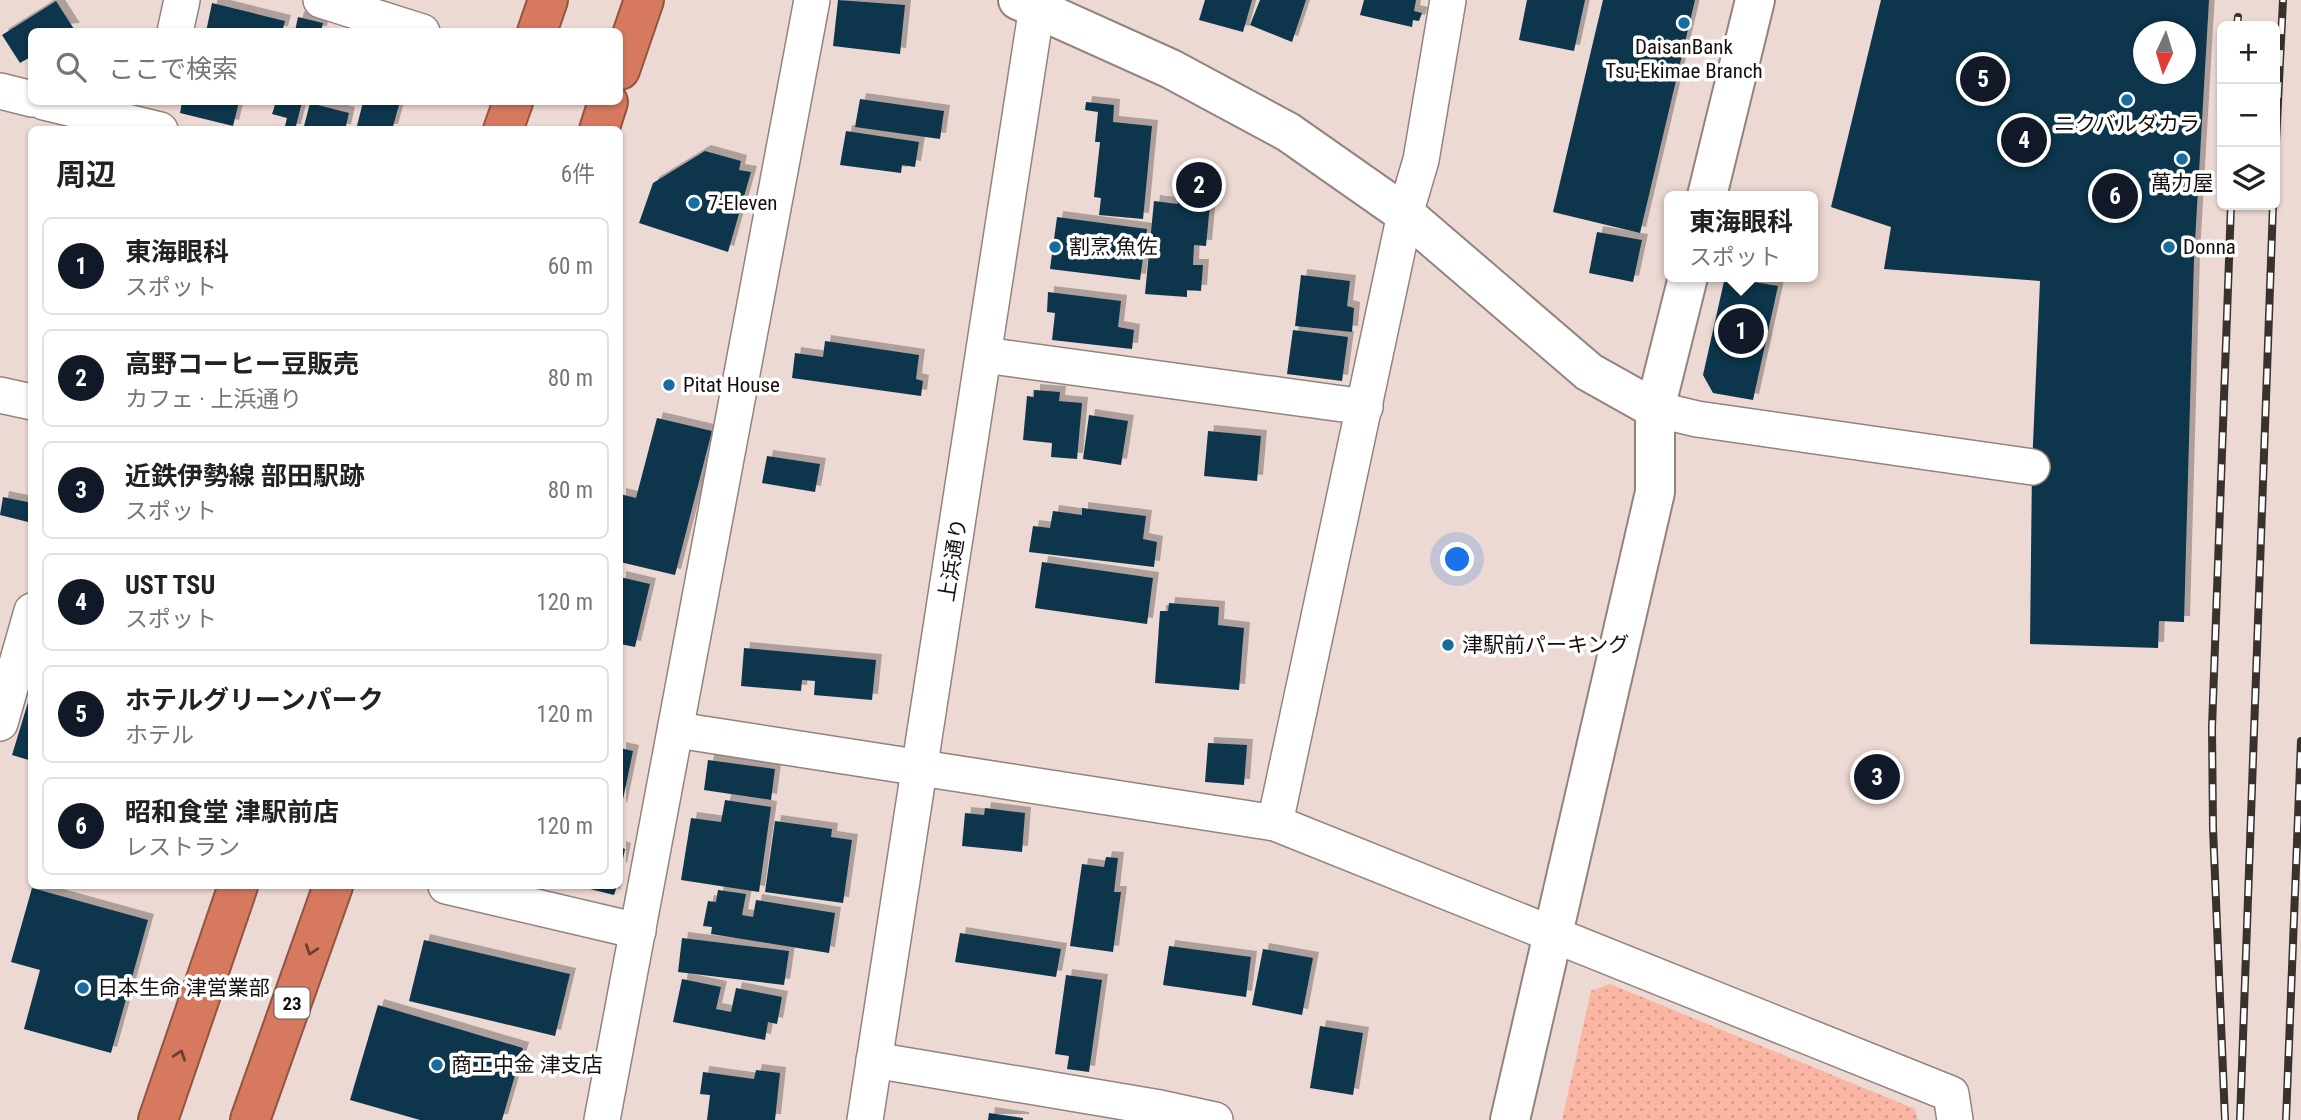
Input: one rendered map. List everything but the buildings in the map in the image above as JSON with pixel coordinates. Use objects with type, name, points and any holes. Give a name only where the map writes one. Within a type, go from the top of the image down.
[{"type":"highway","points":[[538,28],[548,0]]},
{"type":"highway","points":[[623,61],[644,0]]},
{"type":"highway","points":[[504,126],[512,105]]},
{"type":"highway","points":[[600,126],[607,105]]},
{"type":"highway","points":[[158,1120],[238,889]]},
{"type":"highway","name":"23","points":[[250,1120],[332,889]]},
{"type":"street","points":[[176,28],[182,0]]},
{"type":"street","points":[[321,0],[409,28]]},
{"type":"street","points":[[602,1120],[812,0]]},
{"type":"street","points":[[1275,823],[1405,214],[1421,160],[1448,0]]},
{"type":"street","points":[[1708,191],[1755,0]]},
{"type":"street","points":[[1031,3],[1171,69],[1288,132],[1405,214],[1589,372],[1655,410],[1698,419],[2032,467]]},
{"type":"street","name":"上浜通り","points":[[866,1120],[984,355],[1031,3]]},
{"type":"street","points":[[0,91],[28,98]]},
{"type":"street","points":[[61,105],[157,122]]},
{"type":"street","points":[[1510,1120],[1655,492],[1655,410],[1687,282]]},
{"type":"street","points":[[984,355],[1365,407]]},
{"type":"street","points":[[0,395],[28,401]]},
{"type":"street","points":[[0,723],[28,625]]},
{"type":"street","points":[[677,730],[1275,823],[1951,1094],[1955,1120]]},
{"type":"street","points":[[459,889],[638,931]]},
{"type":"street","points":[[874,1060],[1160,1108],[1215,1120]]},
{"type":"shaded area","points":[[1610,984],[1915,1109],[1918,1120],[1562,1120],[1591,991]]},
{"type":"railway","points":[[2276,147],[2283,0]]},
{"type":"railway","points":[[2238,17],[2238,21]]},
{"type":"railway","points":[[2225,1120],[2213,828],[2212,728],[2231,210]]},
{"type":"railway","points":[[2240,1120],[2273,210]]},
{"type":"railway","points":[[2286,1120],[2301,741]]},
{"type":"place","name":"DaisanBank Tsu-Ekimae Branch","points":[[1684,23]]},
{"type":"place","name":"ホテルグリーンパーク","points":[[1983,79]]},
{"type":"place","name":"ニクバルダカラ","points":[[2127,100]]},
{"type":"place","name":"UST TSU","points":[[2024,140]]},
{"type":"place","name":"萬力屋","points":[[2182,159]]},
{"type":"place","name":"高野コーヒー豆販売","points":[[1199,185]]},
{"type":"place","name":"昭和食堂 津駅前店","points":[[2115,196]]},
{"type":"place","name":"7-Eleven","points":[[694,203]]},
{"type":"place","name":"割烹 魚佐","points":[[1055,247]]},
{"type":"place","name":"Donna","points":[[2169,247]]},
{"type":"place","name":"東海眼科","points":[[1741,331]]},
{"type":"place","name":"Pitat House","points":[[669,385]]},
{"type":"place","name":"津駅前パーキング","points":[[1448,645]]},
{"type":"place","name":"近鉄伊勢線 部田駅跡","points":[[1877,777]]},
{"type":"place","name":"日本生命 津営業部","points":[[83,988]]},
{"type":"place","name":"商工中金 津支店","points":[[437,1065]]}]
